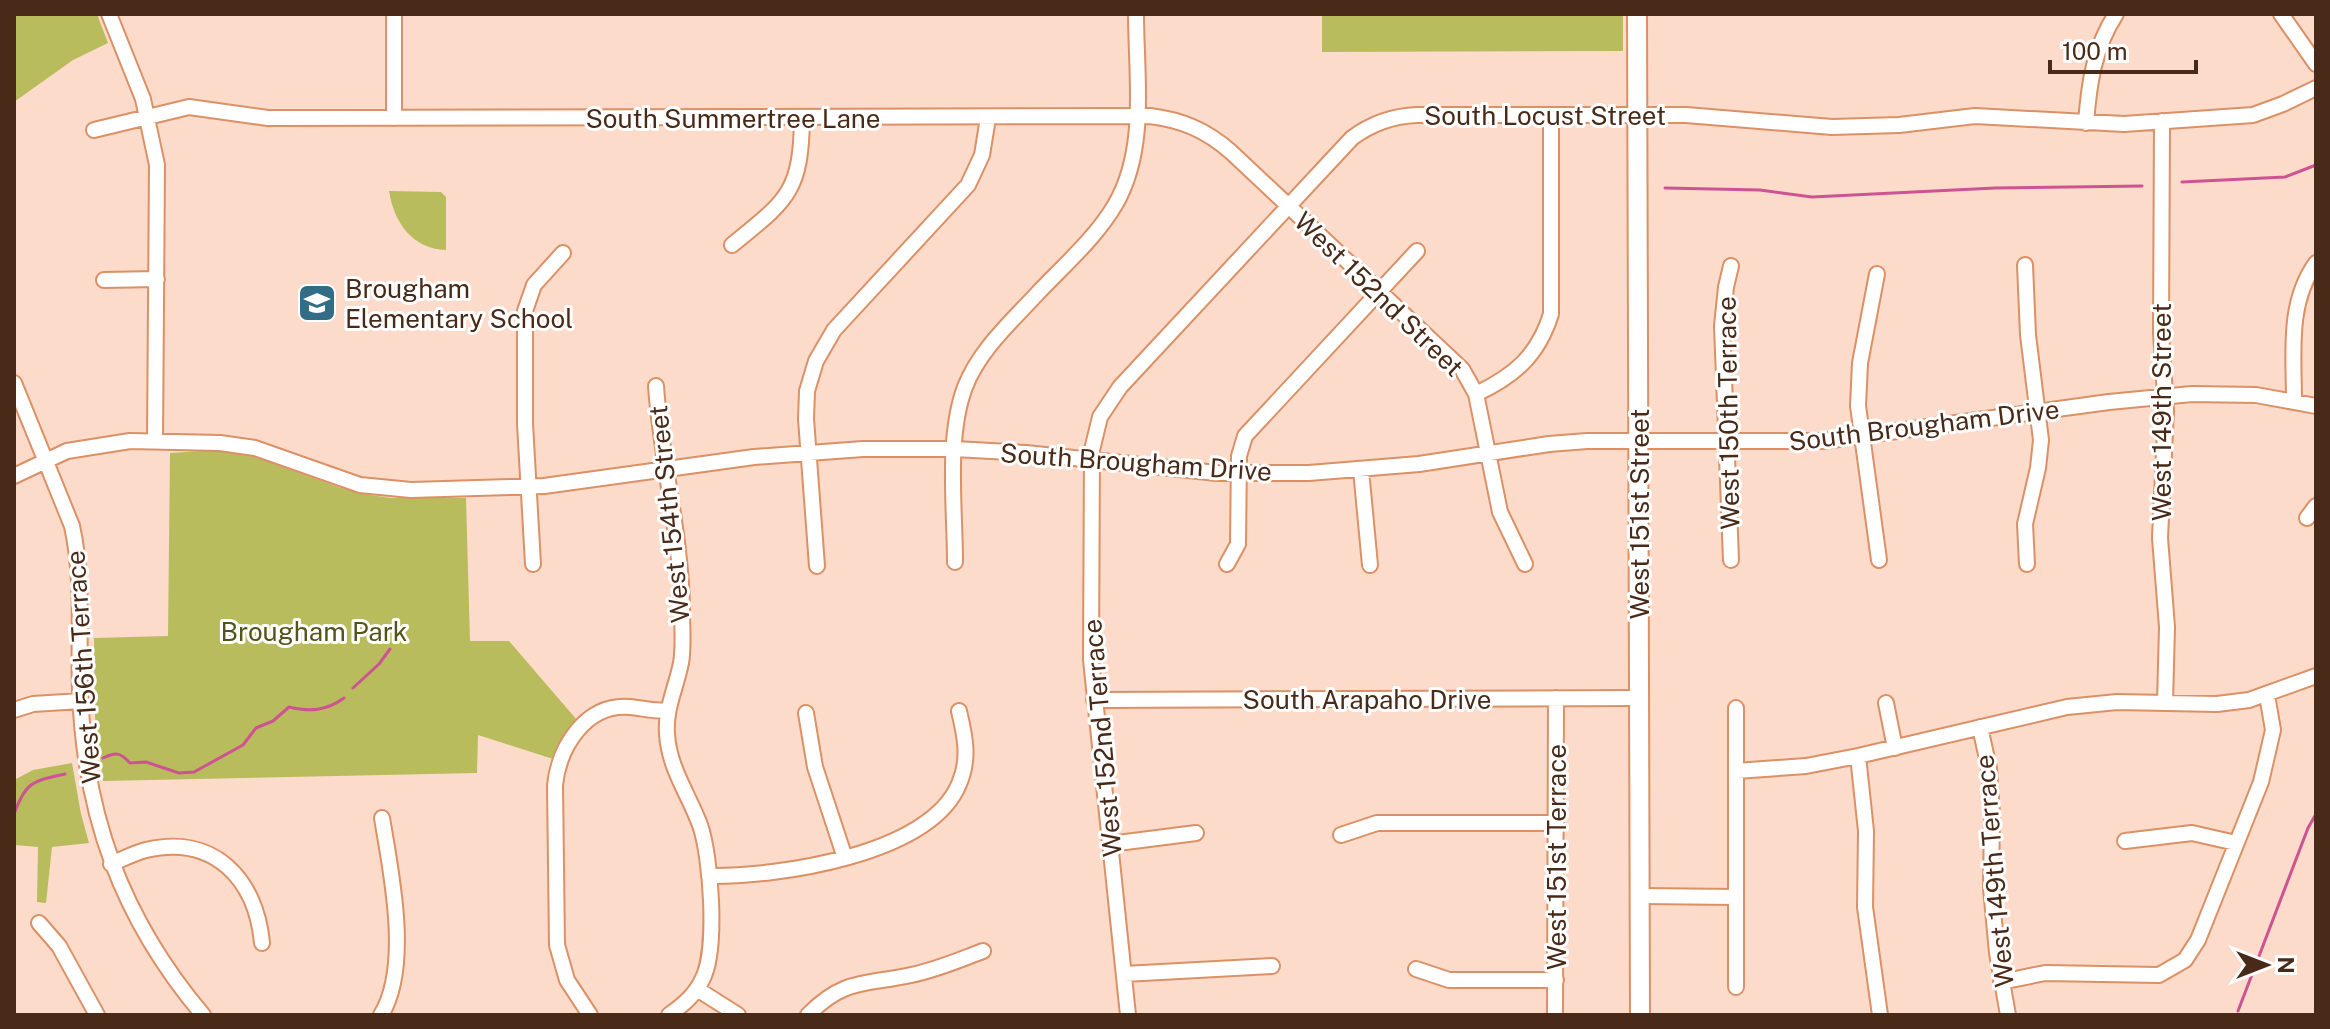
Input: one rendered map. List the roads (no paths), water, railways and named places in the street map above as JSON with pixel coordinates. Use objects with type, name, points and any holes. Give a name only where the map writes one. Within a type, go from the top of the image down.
[{"type":"main road","name":"West 151st Street","points":[[1637,14],[1640,1015]]},
{"type":"street","points":[[109,14],[148,116],[157,165],[155,441]]},
{"type":"street","points":[[394,14],[394,118]]},
{"type":"street","points":[[955,562],[955,449],[964,389],[983,354],[1098,228],[1116,204],[1133,162],[1137,117],[1136,14]]},
{"type":"street","points":[[2086,123],[2092,68],[2098,48],[2116,14]]},
{"type":"street","points":[[2281,14],[2316,64]]},
{"type":"street","name":"South Locust Street","points":[[1093,460],[1096,426],[1110,400],[1352,138],[1367,127],[1388,119],[1417,115],[1638,114],[1729,117],[1832,127],[1899,125],[1975,116],[2086,123],[2162,121],[2253,115],[2316,88]]},
{"type":"street","name":"South Summertree Lane","points":[[94,130],[189,107],[268,118],[1167,118],[1202,130],[1231,152],[1289,206]]},
{"type":"street","points":[[1476,394],[1499,383],[1523,365],[1540,343],[1551,314],[1551,115]]},
{"type":"street","points":[[732,245],[772,212],[789,191],[801,159],[802,118]]},
{"type":"street","points":[[817,566],[808,452],[807,391],[822,349],[851,311],[968,185],[980,164],[988,118]]},
{"type":"street","name":"West 149th Street","points":[[2162,121],[2161,333],[2165,461],[2160,538],[2167,627],[2165,703]]},
{"type":"street","name":"West 152nd Street","points":[[1289,206],[1462,369],[1476,394],[1500,512],[1525,564]]},
{"type":"street","points":[[1227,564],[1238,544],[1239,456],[1245,436],[1417,251]]},
{"type":"street","points":[[533,564],[525,424],[525,311],[534,285],[563,253]]},
{"type":"street","points":[[2294,402],[2296,308],[2303,282],[2316,263]]},
{"type":"street","points":[[2025,265],[2028,335],[2041,440],[2025,524],[2027,564]]},
{"type":"street","name":"West 150th Terrace","points":[[1731,266],[1723,312],[1731,560]]},
{"type":"street","points":[[1877,274],[1860,363],[1858,406],[1879,560]]},
{"type":"street","points":[[104,280],[157,279]]},
{"type":"street","name":"West 156th Terrace","points":[[14,383],[72,526],[80,566],[81,701],[89,781],[102,839],[152,947],[203,1015]]},
{"type":"street","name":"West 154th Street","points":[[656,386],[679,551],[682,642],[680,666],[667,710]]},
{"type":"street","name":"South Brougham Drive","points":[[14,476],[67,451],[91,445],[155,441],[220,443],[255,448],[330,477],[390,490],[529,487],[808,452],[955,449],[1239,473],[1361,470],[1549,444],[1789,443],[1861,437],[2165,396],[2236,394],[2316,406]]},
{"type":"street","name":"West 152nd Terrace","points":[[1093,460],[1090,483],[1091,660],[1128,1015]]},
{"type":"street","points":[[1361,470],[1370,565]]},
{"type":"street","points":[[1736,771],[1806,766],[1858,756],[2067,707],[2117,702],[2217,704],[2249,700],[2316,676]]},
{"type":"street","points":[[2001,982],[2045,973],[2159,975],[2185,960],[2198,940],[2261,782],[2273,730],[2267,695]]},
{"type":"street","name":"West 151st Terrace","points":[[1555,1015],[1556,698]]},
{"type":"street","name":"South Arapaho Drive","points":[[1094,700],[1640,698]]},
{"type":"street","points":[[14,710],[33,704],[81,701]]},
{"type":"street","points":[[1886,703],[1895,748]]},
{"type":"street","points":[[590,1015],[567,980],[557,945],[555,785],[559,762],[571,737],[601,712],[628,706],[657,712],[667,710],[667,735],[673,769],[706,843],[710,955],[697,989],[689,1000],[669,1015]]},
{"type":"street","points":[[1736,708],[1736,987]]},
{"type":"street","points":[[709,876],[754,876],[845,858],[865,852],[928,821],[950,800],[959,785],[966,753],[966,736],[959,711]]},
{"type":"street","points":[[806,713],[815,767],[845,858]]},
{"type":"street","name":"West 149th Terrace","points":[[1980,727],[1989,768],[1991,888],[2001,982],[2008,1015]]},
{"type":"street","points":[[1858,756],[1866,831],[1865,907],[1880,1015]]},
{"type":"street","points":[[381,1015],[392,990],[396,942],[395,905],[382,818]]},
{"type":"street","points":[[1341,835],[1377,823],[1556,823]]},
{"type":"street","points":[[1110,844],[1196,833]]},
{"type":"street","points":[[2125,841],[2192,833],[2236,843]]},
{"type":"street","points":[[111,864],[155,848],[197,851],[215,858],[242,880],[257,912],[262,943]]},
{"type":"street","points":[[1640,896],[1736,897]]},
{"type":"street","points":[[39,923],[59,946],[97,1015]]},
{"type":"street","points":[[808,1015],[820,1003],[850,986],[910,976],[983,951]]},
{"type":"street","points":[[1124,974],[1272,966]]},
{"type":"street","points":[[1416,969],[1449,980],[1556,980]]},
{"type":"street","points":[[697,989],[738,1015]]},
{"type":"waterway","points":[[2182,182],[2285,177],[2316,165]]},
{"type":"waterway","points":[[1665,188],[1760,190],[1812,197],[1995,188],[2142,186]]},
{"type":"waterway","points":[[353,688],[390,649]]},
{"type":"waterway","points":[[103,758],[118,754],[130,763],[146,762],[179,773],[194,772],[243,745],[256,728],[273,721],[289,707],[318,709],[344,698]]},
{"type":"waterway","points":[[14,814],[32,784],[65,774]]},
{"type":"waterway","points":[[2238,1011],[2316,814]]},
{"type":"place","name":"Brougham Elementary School","points":[[317,303]]},
{"type":"park label","name":"Brougham Park","points":[[314,631]]}]
